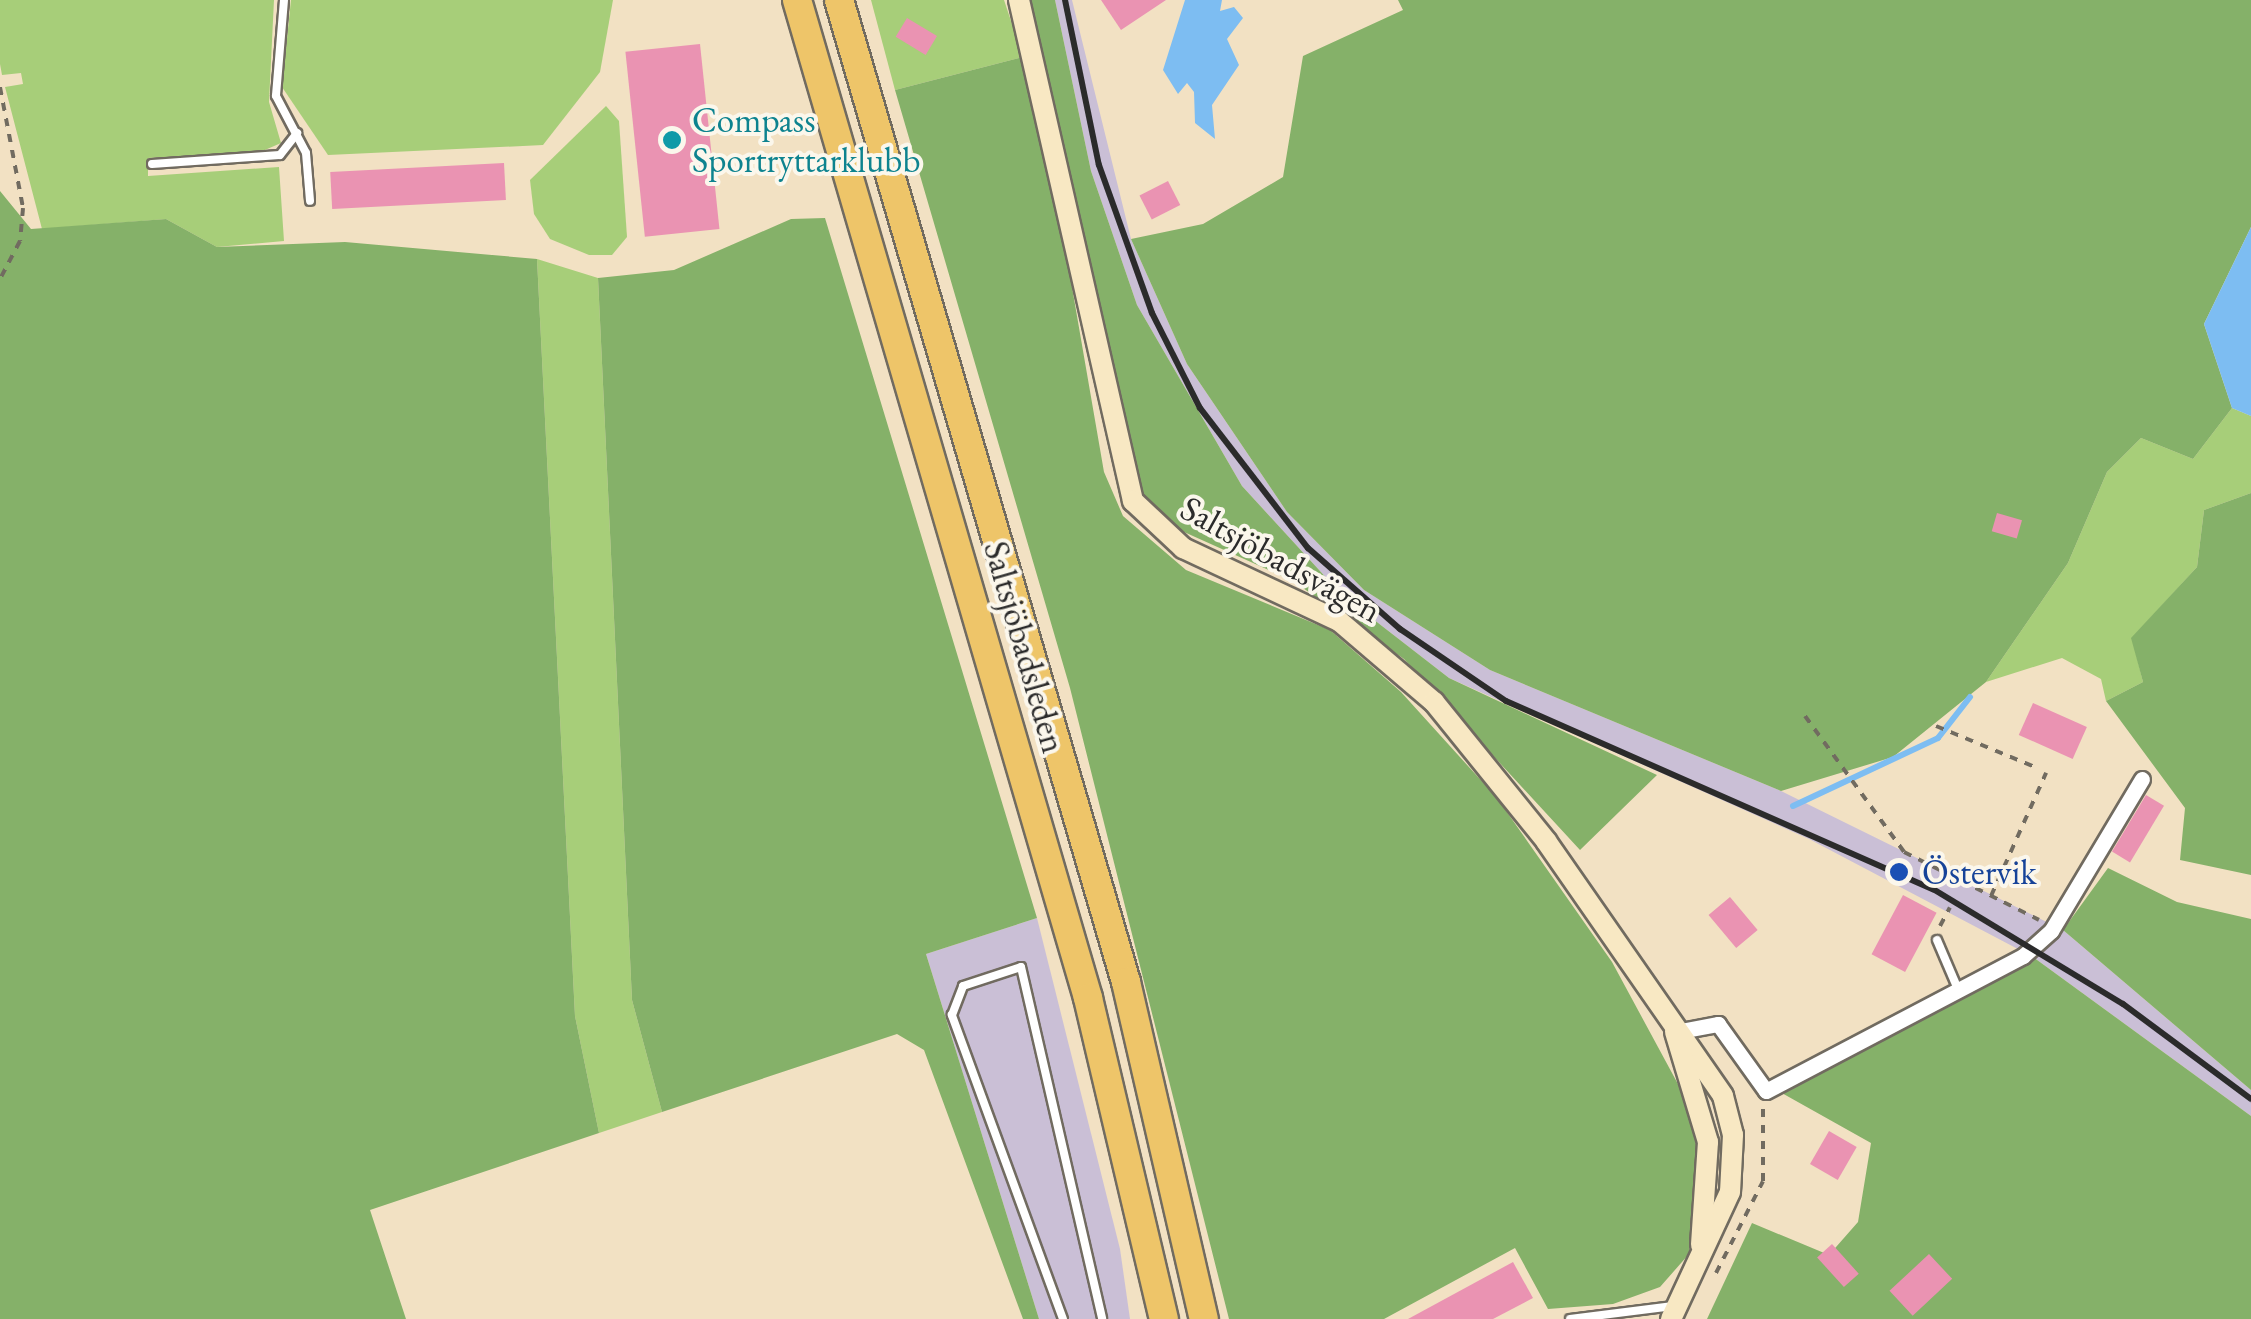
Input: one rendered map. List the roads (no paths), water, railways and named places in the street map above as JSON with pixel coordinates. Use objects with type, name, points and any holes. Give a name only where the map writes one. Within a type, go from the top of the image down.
[{"type":"highway","name":"Saltsjöbadsleden","points":[[797,0],[1099,1036],[1164,1319]]},
{"type":"highway","name":"Saltsjöbadsleden","points":[[839,0],[1126,982],[1204,1319]]},
{"type":"street","name":"Saltsjöbadsvägen","points":[[1019,0],[1133,501],[1183,548],[1338,621],[1391,660],[1546,841],[1674,1032],[1708,1142],[1699,1257],[1674,1313]]},
{"type":"street","points":[[1674,1032],[1718,1024],[1766,1091],[1957,988],[2052,931],[2142,779]]},
{"type":"lane","points":[[284,0],[276,96],[297,134],[310,202]]},
{"type":"lane","points":[[152,164],[280,155],[297,134]]},
{"type":"lane","points":[[1937,940],[1957,988]]},
{"type":"lane","points":[[1063,1319],[952,1015],[962,986],[1022,967],[1102,1319]]},
{"type":"lane","name":"Saltsjöbadsvägen","points":[[1570,1319],[1674,1313]]},
{"type":"water","points":[[1185,0],[1222,0],[1220,11],[1234,7],[1243,18],[1227,39],[1239,65],[1212,105],[1215,139],[1195,123],[1194,92],[1187,83],[1178,94],[1163,70]]},
{"type":"water","points":[[2251,227],[2251,416],[2232,408],[2204,324]]},
{"type":"waterway","points":[[1793,806],[1938,738],[1970,697]]},
{"type":"railway","points":[[1065,0],[1099,165],[1152,313],[1200,408],[1308,548],[1400,629],[1506,701],[1933,889],[2123,1004],[2251,1099]]},
{"type":"place","name":"Compass Sportryttarklubb","points":[[672,140]]},
{"type":"place","name":"Östervik","points":[[1899,872]]}]
